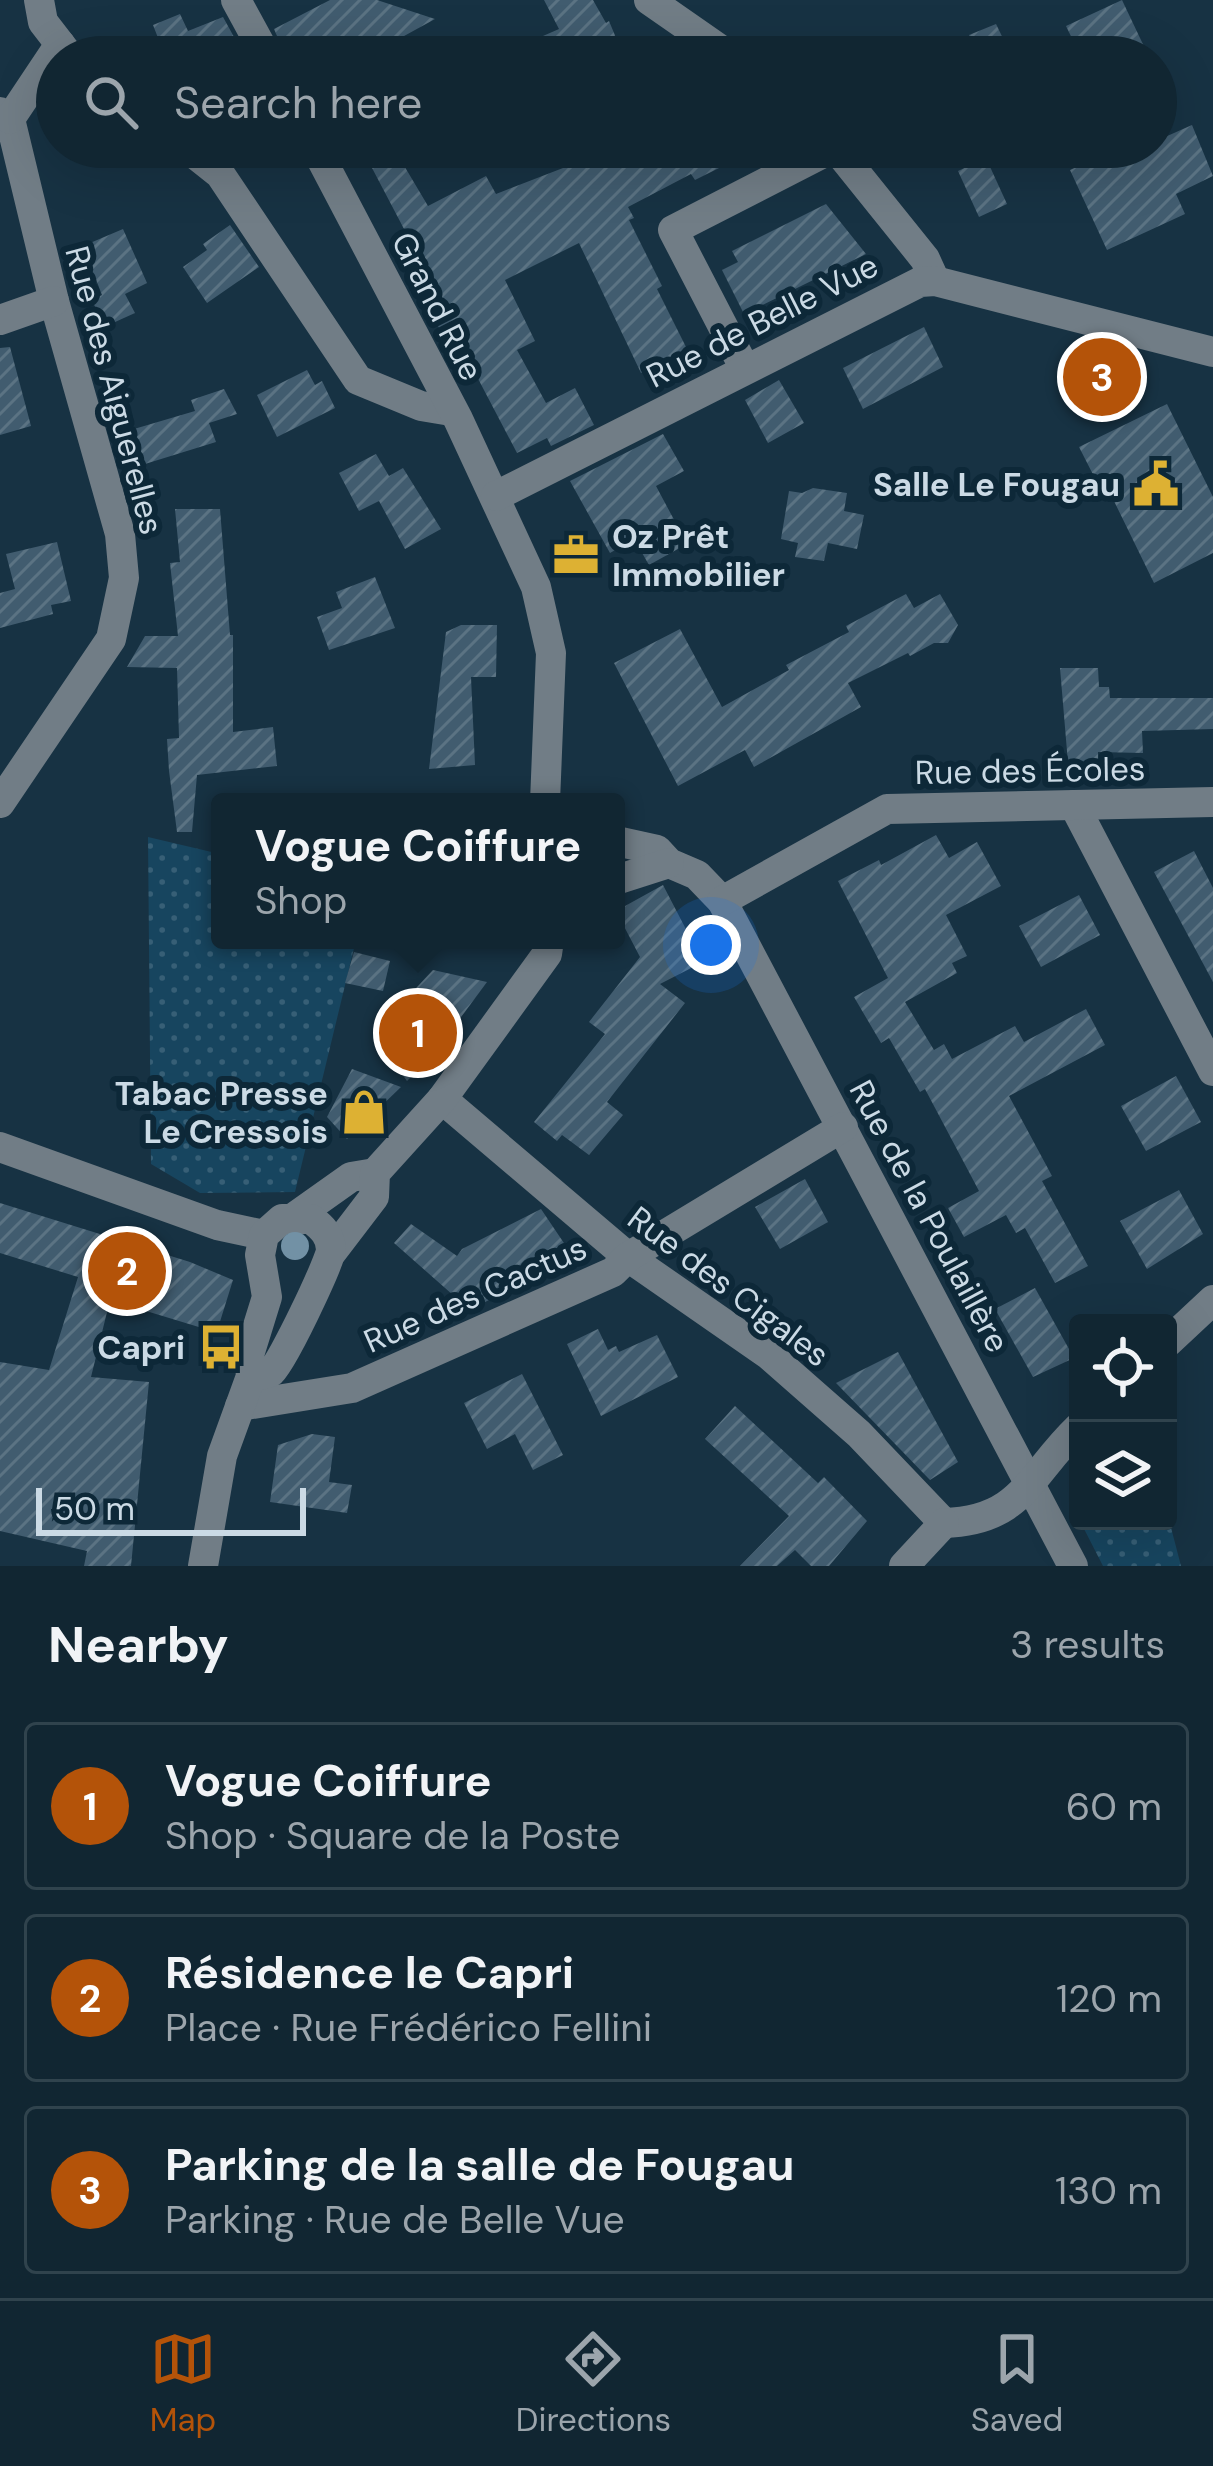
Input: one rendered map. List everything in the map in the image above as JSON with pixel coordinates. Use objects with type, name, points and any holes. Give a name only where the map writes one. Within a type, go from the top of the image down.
[{"type":"street","points":[[39,0],[43,22],[54,36]]},
{"type":"street","points":[[236,0],[256,36]]},
{"type":"street","points":[[649,0],[701,36]]},
{"type":"street","points":[[5,115],[36,82]]},
{"type":"street","name":"Rue des Aiguerelles","points":[[0,803],[111,639],[124,578],[120,534],[5,115]]},
{"type":"street","points":[[212,168],[358,380],[421,406],[451,412]]},
{"type":"street","name":"Grand Rue","points":[[326,168],[496,496],[536,587],[551,653],[550,793]]},
{"type":"street","points":[[745,369],[673,230],[794,168]]},
{"type":"street","points":[[852,168],[925,260],[935,281],[1213,352]]},
{"type":"street","name":"Rue de Belle Vue","points":[[496,496],[907,286],[935,281]]},
{"type":"street","points":[[0,320],[54,302]]},
{"type":"street","name":"Rue des Écoles","points":[[722,901],[887,809],[1213,802]]},
{"type":"street","points":[[1074,805],[1213,1071]]},
{"type":"street","points":[[625,843],[657,850],[669,863],[697,875],[722,901]]},
{"type":"street","points":[[625,877],[669,863]]},
{"type":"street","name":"Rue de la Poulaillère","points":[[722,901],[1072,1566]]},
{"type":"street","points":[[203,1566],[222,1456],[251,1376],[249,1355],[266,1297],[260,1255],[264,1235],[272,1225],[296,1216],[351,1177],[375,1173],[442,1099],[551,949]]},
{"type":"street","name":"Rue des Cigales","points":[[442,1099],[628,1257],[769,1355],[859,1434],[944,1523]]},
{"type":"street","name":"Rue des Cactus","points":[[240,1406],[352,1388],[613,1272],[628,1257],[843,1127]]},
{"type":"street","points":[[0,1147],[217,1226],[264,1235]]},
{"type":"street","points":[[251,1376],[271,1372],[283,1358],[325,1266],[374,1197],[375,1173]]},
{"type":"street","points":[[296,1216],[321,1227],[325,1266]]},
{"type":"street","points":[[264,1268],[290,1288],[325,1266]]},
{"type":"street","points":[[1177,1334],[1213,1300]]},
{"type":"street","points":[[904,1566],[944,1523],[978,1522],[997,1513],[1031,1486],[1048,1456],[1069,1436]]},
{"type":"shaded area","points":[[148,837],[211,852],[211,949],[354,949],[295,1192],[200,1193],[151,1164]]},
{"type":"shaded area","points":[[1085,1530],[1172,1530],[1181,1566],[1103,1566]]},
{"type":"building","points":[[330,0],[377,0],[435,19],[404,36],[277,36],[274,29]]},
{"type":"building","points":[[544,0],[593,0],[615,36],[543,36],[559,29]]},
{"type":"building","points":[[1122,0],[1139,36],[1071,36],[1066,26]]},
{"type":"building","points":[[180,14],[188,31],[223,17],[233,36],[157,36],[153,25]]},
{"type":"building","points":[[996,24],[1002,36],[969,36]]},
{"type":"building","points":[[1192,125],[1213,176],[1176,194],[1185,214],[1107,250],[1070,170],[1177,168],[1177,132]]},
{"type":"building","points":[[372,168],[405,168],[428,206],[486,176],[496,194],[563,168],[719,168],[695,180],[691,174],[628,207],[634,218],[629,220],[662,286],[657,289],[687,349],[641,373],[579,243],[505,280],[535,341],[517,350],[546,403],[575,388],[594,425],[551,446],[547,438],[517,453],[474,371],[463,372],[432,315],[446,309]]},
{"type":"building","points":[[991,168],[1007,204],[979,217],[958,171]]},
{"type":"building","points":[[826,204],[866,254],[744,314],[722,270],[738,262],[732,251]]},
{"type":"building","points":[[230,225],[259,267],[207,303],[183,267],[207,250],[203,244]]},
{"type":"building","points":[[123,229],[147,283],[125,294],[135,313],[104,327],[92,300],[102,295],[83,246]]},
{"type":"building","points":[[924,327],[943,367],[863,409],[843,368]]},
{"type":"building","points":[[10,347],[31,426],[0,435],[0,348]]},
{"type":"building","points":[[307,370],[315,385],[322,381],[335,408],[277,437],[257,395]]},
{"type":"building","points":[[779,380],[804,423],[768,443],[745,400]]},
{"type":"building","points":[[224,389],[237,414],[209,423],[216,442],[145,464],[134,429],[195,411],[191,400]]},
{"type":"building","name":"Salle Le Fougau","points":[[1167,404],[1213,497],[1213,553],[1154,583],[1113,499],[1107,502],[1079,447]]},
{"type":"building","points":[[663,434],[684,471],[656,486],[687,544],[649,565],[634,539],[610,553],[570,481]]},
{"type":"building","points":[[376,454],[389,476],[403,468],[441,529],[405,549],[379,501],[359,511],[339,473]]},
{"type":"building","points":[[813,488],[847,493],[844,511],[864,515],[857,549],[828,543],[824,561],[795,557],[798,543],[781,539],[789,491]]},
{"type":"building","points":[[175,509],[220,509],[233,635],[233,732],[273,727],[277,766],[197,775],[192,832],[177,832],[169,771],[167,739],[179,738],[177,668],[127,667],[145,636],[178,636],[170,563],[180,562]]},
{"type":"building","points":[[57,542],[71,601],[51,605],[53,614],[0,628],[0,593],[15,589],[6,554]]},
{"type":"building","points":[[375,577],[395,628],[329,650],[317,617],[342,608],[336,592]]},
{"type":"building","points":[[906,594],[914,608],[940,594],[958,625],[948,643],[908,653],[848,683],[861,707],[754,767],[745,750],[678,786],[614,663],[680,629],[722,707],[789,670],[786,665],[849,632],[846,626]]},
{"type":"building","points":[[461,625],[497,625],[496,677],[471,677],[475,765],[429,769],[446,632]]},
{"type":"building","points":[[1060,668],[1098,668],[1099,687],[1109,687],[1110,698],[1213,698],[1213,729],[1142,731],[1143,753],[1098,752],[1098,762],[1068,763]]},
{"type":"building","points":[[936,835],[949,858],[977,842],[1001,886],[946,915],[967,956],[952,963],[957,973],[905,1002],[934,1050],[944,1044],[952,1059],[1015,1026],[1024,1042],[1086,1009],[1105,1045],[1009,1096],[1052,1176],[1042,1181],[1088,1266],[1055,1283],[1025,1228],[1016,1233],[1006,1215],[964,1237],[948,1208],[979,1191],[925,1089],[920,1092],[889,1038],[881,1043],[854,997],[888,978],[838,881],[879,860],[881,865]]},
{"type":"building","points":[[1194,851],[1213,888],[1213,982],[1154,872]]},
{"type":"building","points":[[663,885],[703,962],[660,984],[685,1003],[607,1102],[623,1115],[589,1155],[562,1135],[557,1141],[534,1122],[605,1034],[589,1022],[640,957],[625,928],[625,906]]},
{"type":"building","points":[[1079,895],[1100,935],[1041,967],[1019,926]]},
{"type":"building","points":[[354,952],[390,961],[383,991],[345,983]]},
{"type":"building","points":[[433,970],[487,982],[433,1055],[407,1081],[373,1034]]},
{"type":"building","points":[[352,1069],[401,1087],[347,1139],[327,1117]]},
{"type":"building","points":[[1176,1076],[1201,1122],[1146,1151],[1121,1106]]},
{"type":"building","points":[[805,1179],[828,1222],[780,1249],[755,1207]]},
{"type":"building","points":[[1179,1190],[1203,1234],[1147,1269],[1120,1221]]},
{"type":"building","points":[[0,1203],[233,1280],[218,1328],[203,1324],[202,1328],[110,1300],[91,1377],[149,1382],[131,1566],[84,1566],[87,1551],[0,1531],[0,1362],[49,1370],[78,1277],[0,1253]]},
{"type":"building","points":[[541,1209],[572,1255],[503,1287],[508,1290],[470,1310],[394,1243],[411,1224],[457,1256],[462,1249]]},
{"type":"building","points":[[1035,1288],[1069,1349],[1069,1360],[1033,1377],[995,1309]]},
{"type":"building","points":[[598,1329],[608,1350],[616,1346],[619,1352],[657,1335],[678,1377],[601,1416],[567,1344]]},
{"type":"building","points":[[898,1352],[958,1462],[930,1480],[836,1383]]},
{"type":"building","points":[[522,1374],[563,1455],[533,1470],[515,1434],[487,1449],[464,1403]]},
{"type":"building","points":[[735,1406],[818,1483],[824,1477],[867,1521],[829,1566],[811,1566],[795,1550],[777,1566],[740,1566],[789,1516],[705,1439]]},
{"type":"building","points":[[312,1434],[335,1437],[329,1482],[352,1485],[347,1513],[270,1502],[278,1445]]},
{"type":"place","name":"Parking de la salle de Fougau","points":[[1102,377]]},
{"type":"place","name":"Salle Le Fougau","points":[[1156,484]]},
{"type":"place","name":"Oz Prêt Immobilier","points":[[576,555]]},
{"type":"place","name":"Vogue Coiffure","points":[[418,1033]]},
{"type":"place","name":"Tabac Presse Le Cressois","points":[[364,1112]]},
{"type":"place","name":"Résidence le Capri","points":[[127,1271]]},
{"type":"place","name":"Capri","points":[[221,1347]]}]
